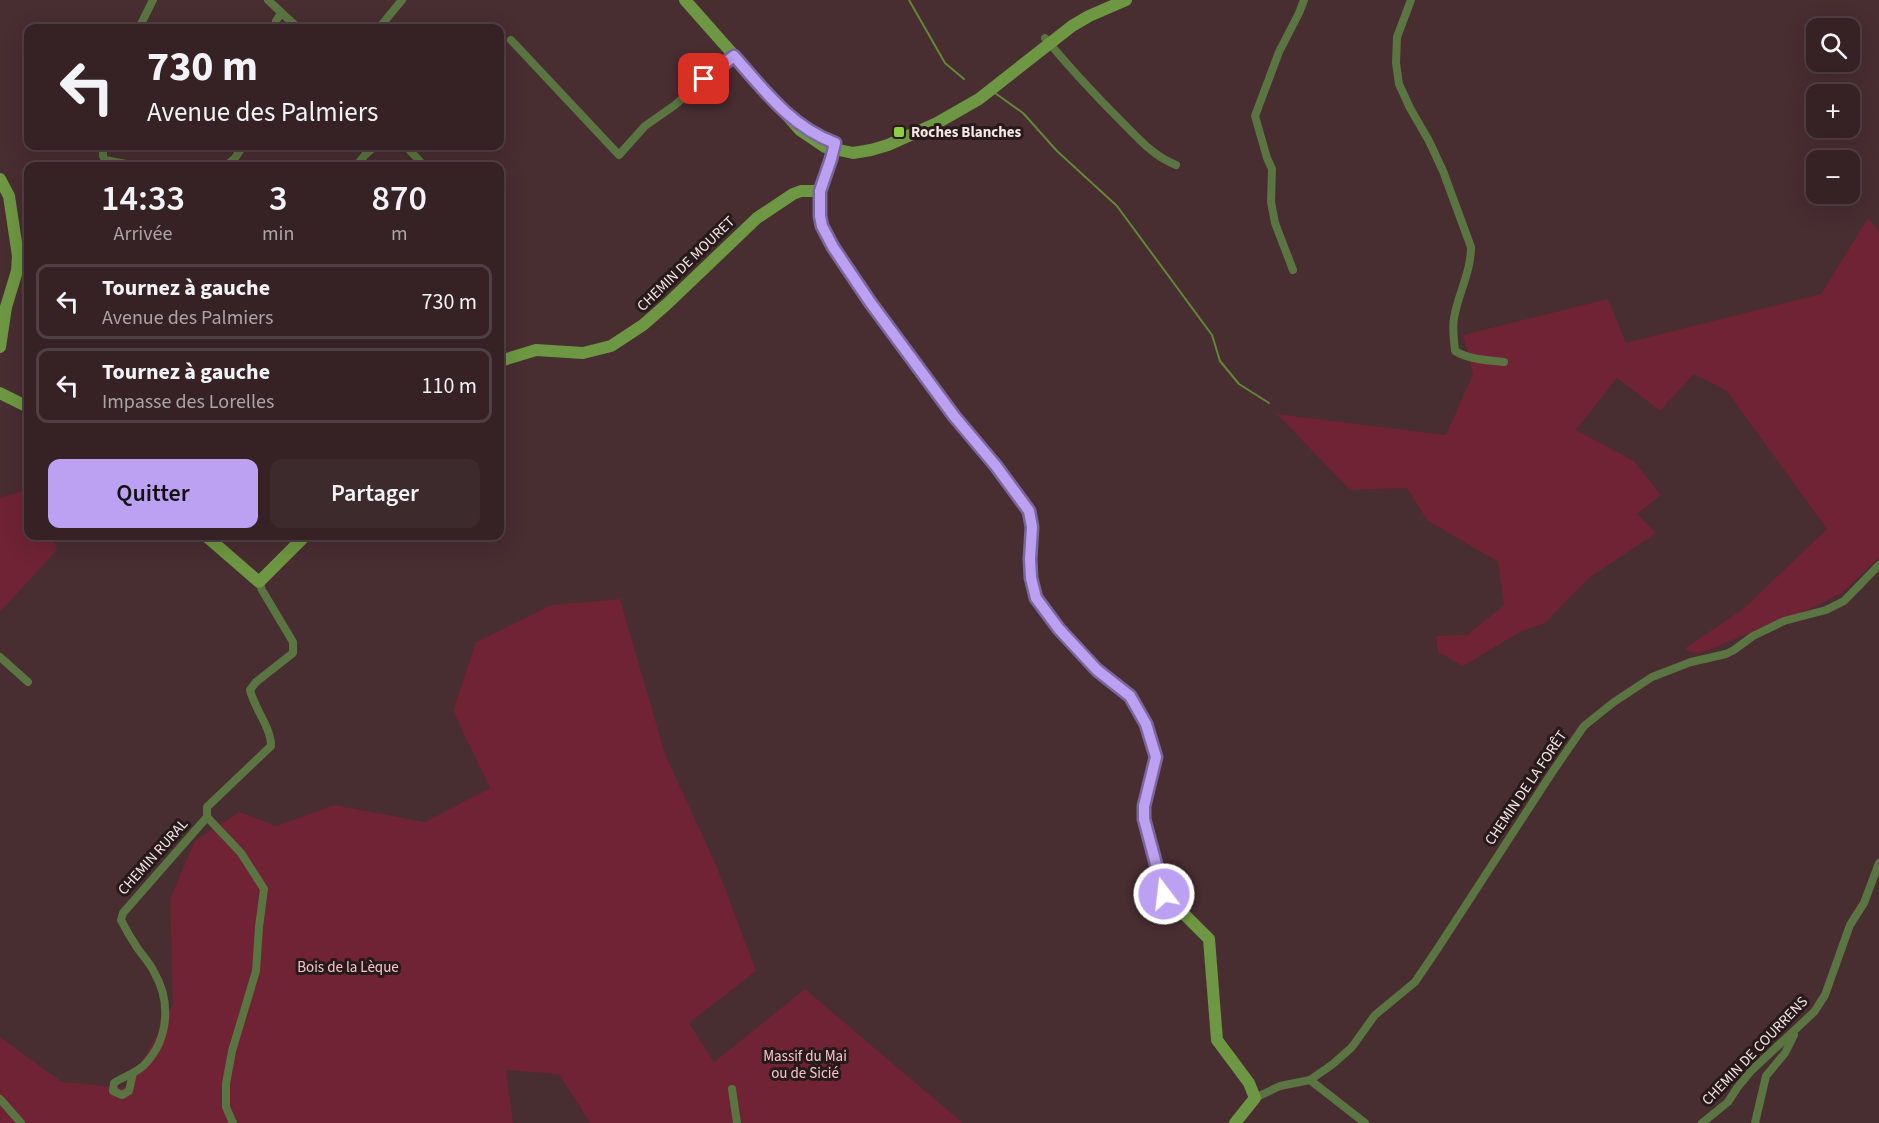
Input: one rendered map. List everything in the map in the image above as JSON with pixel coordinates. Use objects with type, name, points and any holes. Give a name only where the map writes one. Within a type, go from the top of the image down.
[{"type":"street","points":[[141,24],[153,0]]},
{"type":"street","points":[[268,0],[290,24]]},
{"type":"street","points":[[382,24],[402,0]]},
{"type":"street","points":[[685,0],[800,130],[825,147],[834,146],[853,153],[871,150],[937,123],[979,99],[1078,14],[1111,0]]},
{"type":"street","points":[[1047,41],[1089,16],[1126,0]]},
{"type":"street","points":[[1293,270],[1275,223],[1271,202],[1272,169],[1255,116],[1279,52],[1304,0]]},
{"type":"street","points":[[1411,0],[1396,37],[1399,84],[1438,161],[1471,248],[1471,258],[1454,316],[1455,351],[1463,356],[1476,359],[1504,362]]},
{"type":"street","points":[[276,24],[281,13]]},
{"type":"street","points":[[511,40],[619,155],[645,126],[675,105],[734,56]]},
{"type":"street","points":[[1047,41],[1100,100],[1148,148],[1161,159],[1176,165]]},
{"type":"street","points":[[834,146],[820,191],[822,226],[833,247],[901,345],[1029,511],[1032,527],[1031,578],[1036,598],[1059,629],[1097,670],[1130,696],[1146,724],[1156,757],[1144,806],[1144,819],[1164,894],[1209,939],[1217,1040],[1249,1083],[1255,1098],[1235,1123]]},
{"type":"street","points":[[103,150],[105,160],[116,162]]},
{"type":"street","points":[[230,162],[240,150]]},
{"type":"street","points":[[359,162],[370,150]]},
{"type":"street","points":[[410,150],[420,162]]},
{"type":"street","points":[[0,179],[9,196],[18,256],[17,271],[6,308],[0,347]]},
{"type":"street","name":"CHEMIN DE MOURET","points":[[504,360],[536,350],[583,353],[611,346],[643,325],[668,304],[757,218],[793,194],[801,191],[820,191]]},
{"type":"street","points":[[0,393],[24,405]]},
{"type":"street","points":[[211,540],[259,582],[301,540]]},
{"type":"street","name":"CHEMIN DE LA FORÊT","points":[[1255,1098],[1280,1086],[1310,1080],[1333,1064],[1352,1047],[1375,1015],[1415,982],[1584,726],[1614,702],[1652,677],[1691,662],[1726,654],[1753,636],[1784,621],[1826,610],[1844,602],[1879,565]]},
{"type":"street","name":"CHEMIN RURAL","points":[[133,1073],[145,1065],[161,1040],[165,1027],[165,1005],[162,987],[154,970],[136,946],[121,920],[123,913],[207,817],[207,807],[271,746],[271,738],[250,690],[256,682],[293,653],[293,642],[259,582]]},
{"type":"street","points":[[0,657],[28,682]]},
{"type":"street","points":[[207,817],[242,853],[264,889],[256,971],[232,1051],[226,1084],[225,1107],[233,1123]]},
{"type":"street","name":"CHEMIN DE COURRENS","points":[[1702,1123],[1728,1102],[1751,1071],[1814,1012],[1826,995],[1850,925],[1864,903],[1879,863]]},
{"type":"street","points":[[1755,1123],[1766,1076],[1785,1053],[1798,1027]]},
{"type":"street","points":[[1310,1080],[1365,1123]]},
{"type":"street","points":[[732,1089],[737,1123]]},
{"type":"street","points":[[0,1099],[21,1123]]},
{"type":"green space","points":[[1868,218],[1879,232],[1879,558],[1842,593],[1810,609],[1698,654],[1684,649],[1743,609],[1827,529],[1727,391],[1694,374],[1660,411],[1617,378],[1576,430],[1634,461],[1661,495],[1637,514],[1656,533],[1590,577],[1545,623],[1520,632],[1463,666],[1438,652],[1436,636],[1467,635],[1504,605],[1498,562],[1427,520],[1407,488],[1350,490],[1277,414],[1446,435],[1473,374],[1463,335],[1608,299],[1626,343],[1821,294]]},
{"type":"green space","points":[[24,490],[24,540],[54,540],[57,550],[0,612],[0,498]]},
{"type":"green space","name":"Bois de la Lèque","points":[[620,599],[665,754],[717,867],[756,971],[689,1023],[714,1062],[805,989],[963,1123],[590,1123],[559,1074],[506,1070],[513,1123],[0,1123],[0,1037],[62,1082],[128,1088],[173,1004],[170,899],[195,841],[239,812],[277,826],[334,805],[425,822],[490,788],[453,711],[476,642],[552,605]]},
{"type":"waterway","points":[[909,0],[945,63],[964,79]]},
{"type":"waterway","points":[[995,93],[1023,113],[1057,151],[1117,206],[1212,335],[1220,361],[1239,384],[1269,403]]},
{"type":"place","name":"Roches Blanches","points":[[899,132]]},
{"type":"route","points":[[704,79],[734,56],[787,115],[802,128],[835,143],[820,191],[819,204],[822,226],[833,247],[870,302],[954,416],[996,466],[1029,511],[1032,527],[1031,578],[1036,598],[1059,629],[1097,670],[1130,696],[1146,724],[1156,757],[1144,806],[1144,819],[1164,894]]},
{"type":"park label","name":"Massif du Mai ou de Sicié","points":[[805,1064]]}]
